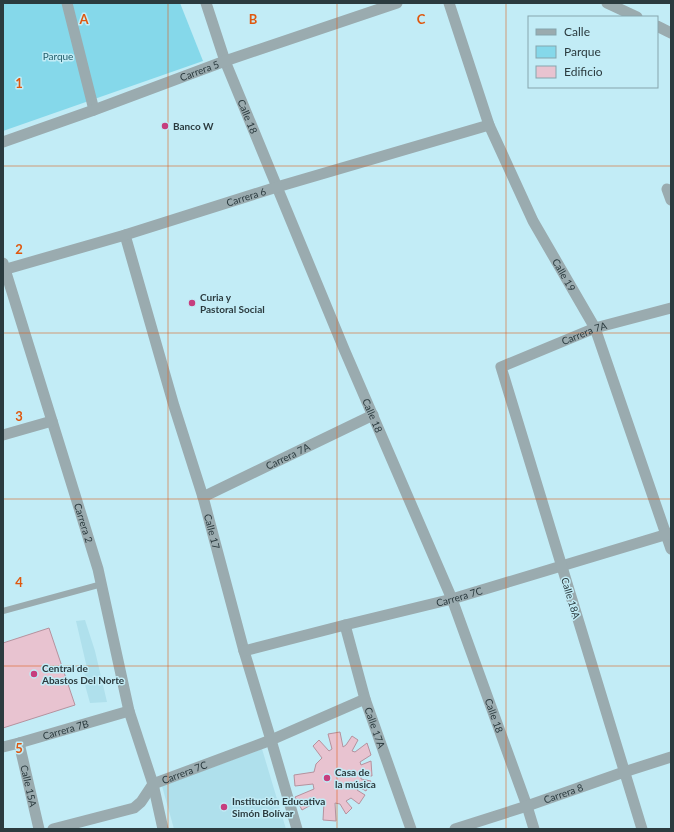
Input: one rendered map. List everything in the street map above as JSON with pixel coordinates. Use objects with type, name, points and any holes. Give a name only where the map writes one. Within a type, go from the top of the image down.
[{"type":"street","points":[[67,3],[94,110]]},
{"type":"street","name":"Calle 18","points":[[206,3],[226,61],[277,187],[344,349],[452,599],[534,829]]},
{"type":"street","name":"Carrera 5","points":[[3,142],[226,61],[397,3]]},
{"type":"street","name":"Calle 19","points":[[449,3],[489,125],[533,221],[595,328],[669,534],[671,549]]},
{"type":"street","points":[[607,3],[635,16]]},
{"type":"street","points":[[658,26],[671,33]]},
{"type":"street","name":"Carrera 6","points":[[4,267],[125,235],[277,187],[489,125]]},
{"type":"street","name":"Calle 17","points":[[125,235],[174,406],[203,497],[244,651],[296,829]]},
{"type":"street","name":"Carrera 2","points":[[4,267],[98,568],[129,711],[153,784],[163,829]]},
{"type":"street","name":"Carrera 7A","points":[[501,367],[595,328],[671,308]]},
{"type":"street","name":"Calle 18A","points":[[501,367],[642,829]]},
{"type":"street","name":"Carrera 7A","points":[[203,497],[373,415]]},
{"type":"street","points":[[3,435],[52,421]]},
{"type":"street","name":"Carrera 7C","points":[[244,651],[452,599],[669,534]]},
{"type":"street","name":"Calle 17A","points":[[345,625],[365,699],[412,829]]},
{"type":"street","name":"Carrera 7C","points":[[53,829],[134,808],[141,802],[153,784],[271,740],[365,699]]},
{"type":"street","name":"Carrera 7B","points":[[3,747],[129,711]]},
{"type":"street","name":"Calle 15A","points":[[19,743],[39,829]]},
{"type":"street","name":"Carrera 8","points":[[455,829],[671,757]]},
{"type":"lane","points":[[3,611],[102,584]]},
{"type":"shaded area","points":[[85,620],[95,651],[107,702],[90,703],[85,685],[89,683],[82,669],[87,668],[76,621]]},
{"type":"shaded area","name":"Institución Educativa Simón Bolívar","points":[[262,749],[286,829],[174,829],[162,786]]},
{"type":"green space","name":"Parque","points":[[3,3],[180,3],[203,61],[3,131]]},
{"type":"building","name":"Central de Abastos Del Norte","points":[[49,628],[75,705],[3,728],[3,643]]},
{"type":"building","name":"Casa de la música","points":[[340,732],[343,747],[352,736],[358,740],[352,751],[355,752],[367,743],[371,755],[360,762],[361,765],[371,761],[372,776],[361,775],[361,779],[371,781],[366,791],[359,787],[357,790],[365,795],[359,804],[351,798],[346,801],[352,808],[346,814],[340,804],[335,803],[336,821],[323,820],[324,802],[320,800],[302,810],[295,797],[314,789],[313,784],[295,786],[294,775],[314,772],[316,764],[322,758],[313,746],[319,740],[329,751],[332,749],[328,734]]},
{"type":"place","name":"Banco W","points":[[165,126]]},
{"type":"place","name":"Curia y Pastoral Social","points":[[192,303]]},
{"type":"place","name":"Central de Abastos Del Norte","points":[[34,674]]},
{"type":"place","name":"Casa de la música","points":[[327,778]]},
{"type":"place","name":"Institución Educativa Simón Bolívar","points":[[224,807]]}]
